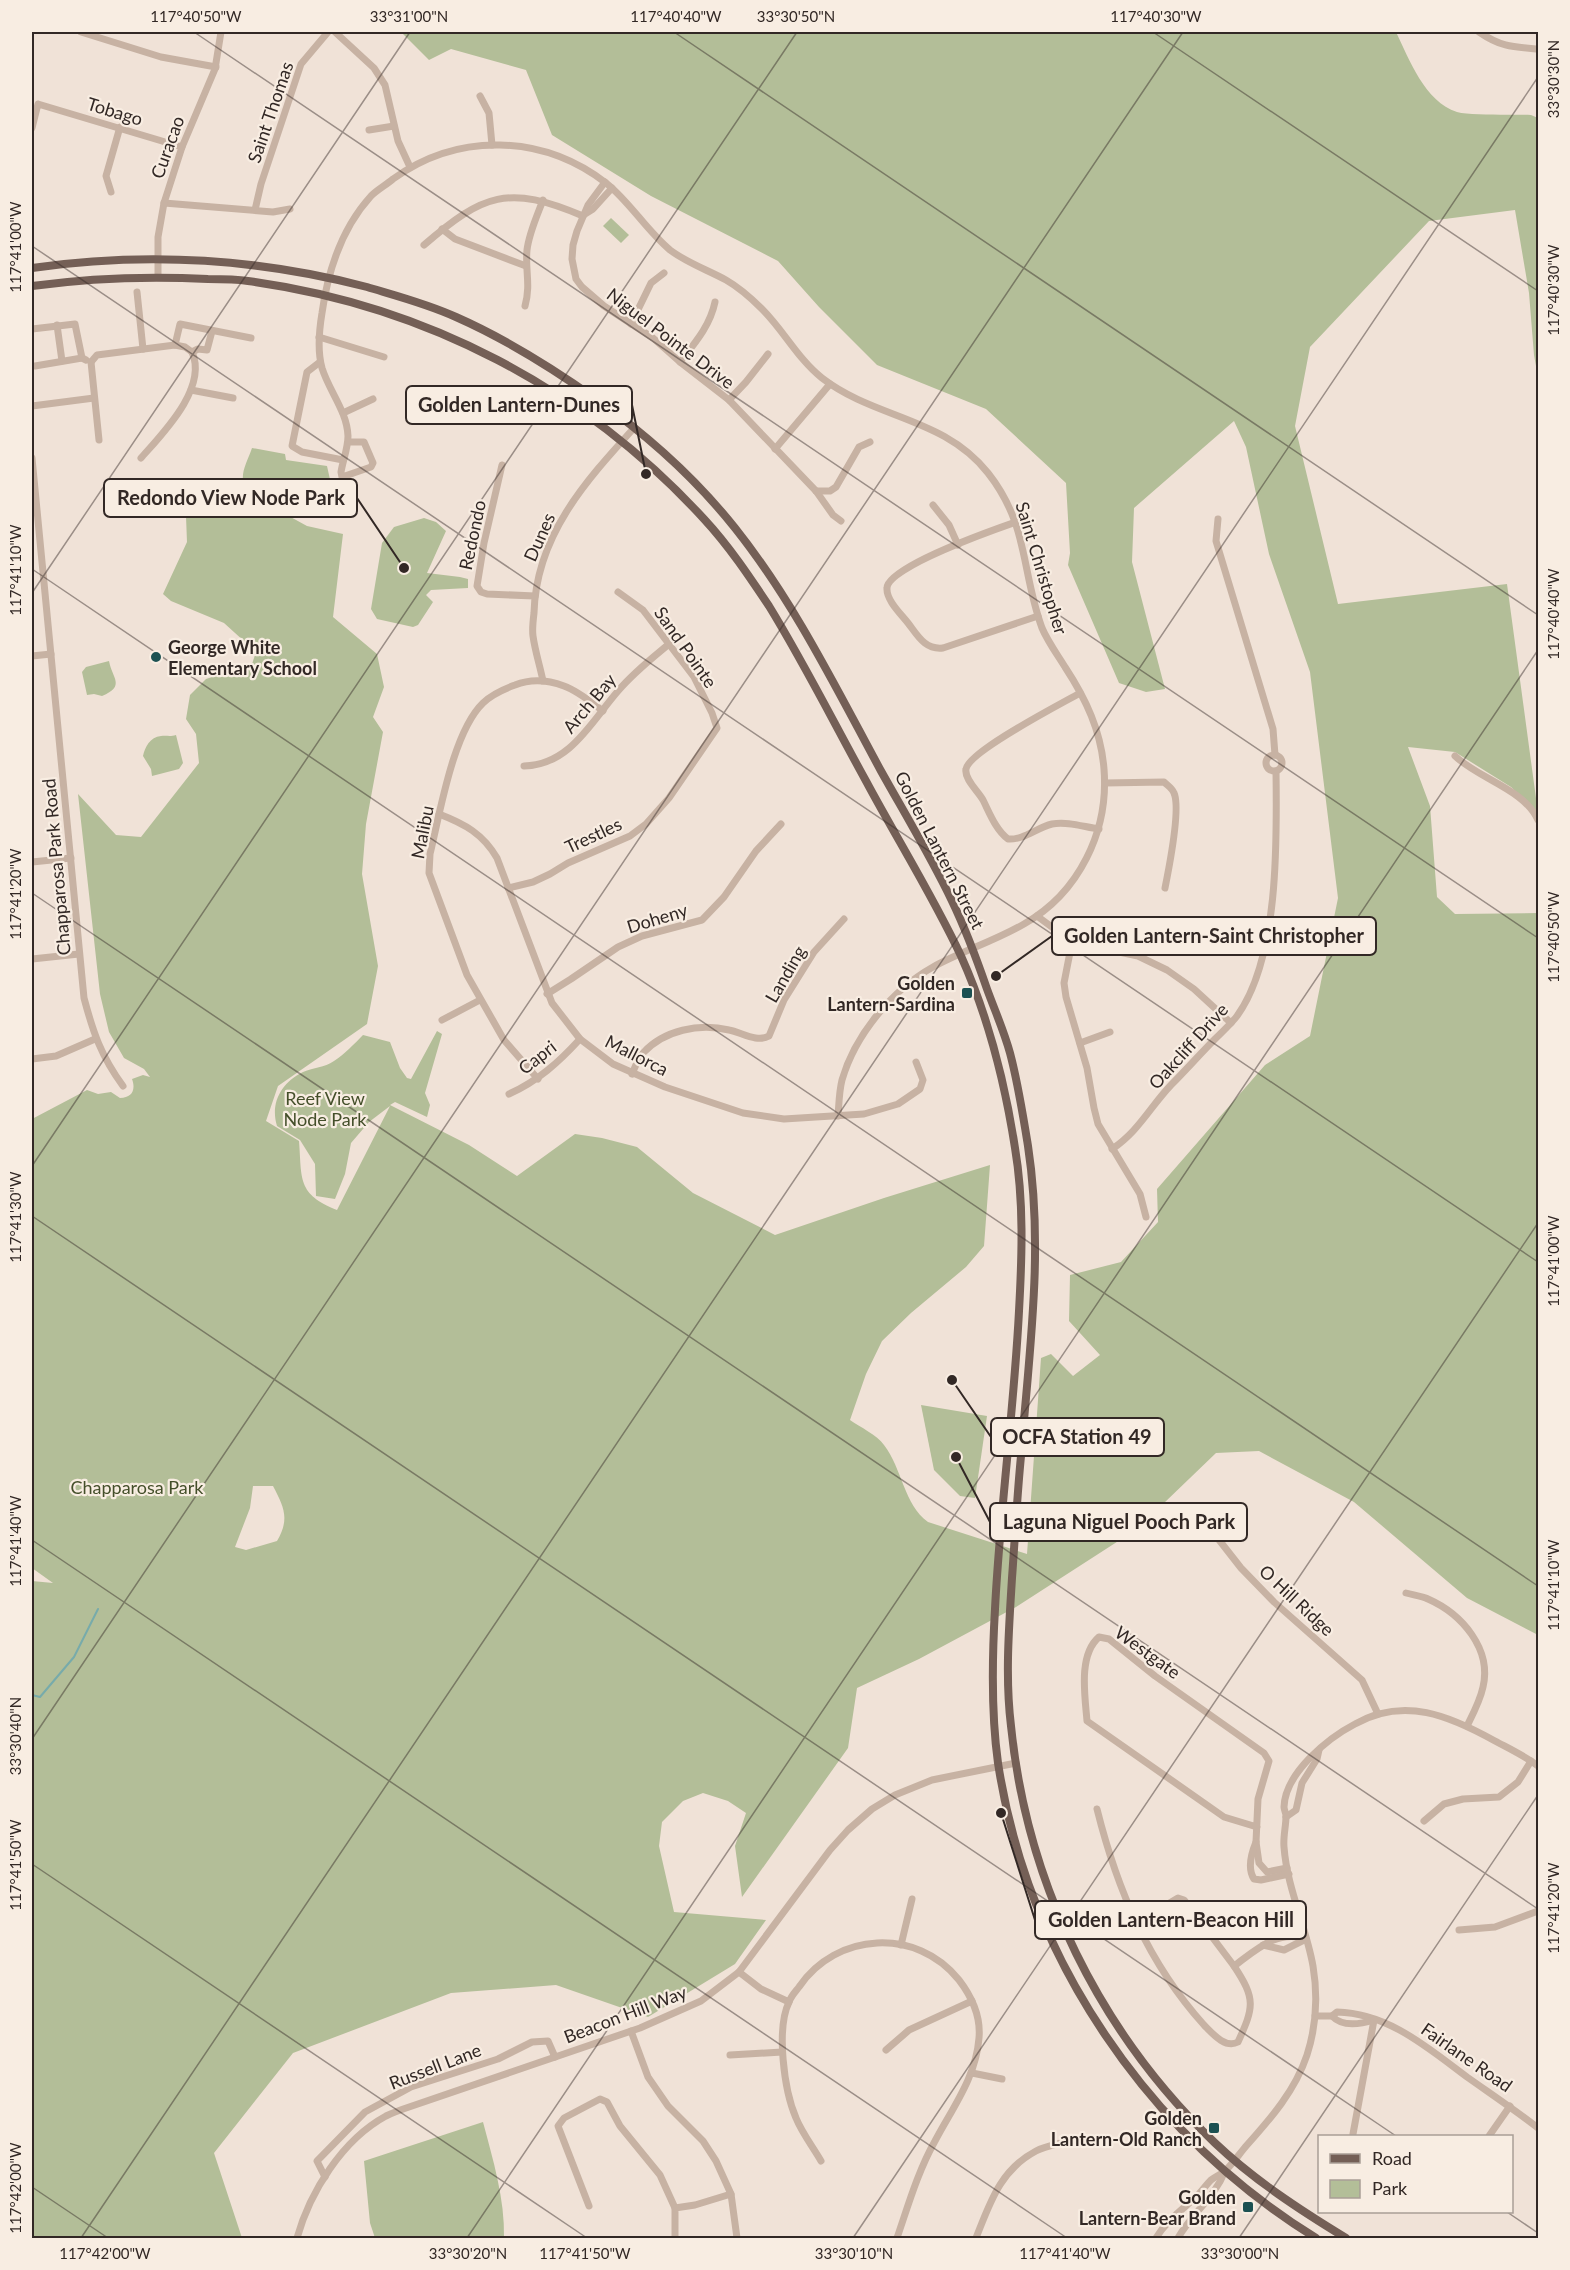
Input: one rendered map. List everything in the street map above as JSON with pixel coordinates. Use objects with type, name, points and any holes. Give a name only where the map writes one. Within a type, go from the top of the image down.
[{"type":"main road","name":"Golden Lantern Street","points":[[32,268],[158,258],[252,264],[328,278],[404,298],[455,316],[513,345],[565,376],[660,449],[718,508],[752,550],[786,599],[952,900],[1011,1054],[1029,1155],[1035,1226],[1036,1275],[1010,1614],[1009,1689],[1016,1763],[1032,1841],[1041,1869],[1068,1938],[1085,1971],[1126,2039],[1158,2082],[1235,2160],[1280,2196],[1346,2238]]},
{"type":"main road","name":"Golden Lantern Street","points":[[32,286],[96,279],[158,277],[246,280],[325,294],[375,307],[483,352],[541,384],[622,441],[672,486],[706,521],[732,553],[769,606],[960,955],[993,1047],[1015,1146],[1021,1204],[1022,1268],[995,1606],[993,1686],[999,1765],[1020,1854],[1034,1897],[1051,1939],[1083,2001],[1139,2084],[1225,2171],[1275,2211],[1316,2238]]},
{"type":"street","points":[[81,32],[161,57],[216,67]]},
{"type":"street","name":"Curacao","points":[[158,277],[158,237],[164,203],[182,147],[216,67],[221,32]]},
{"type":"street","name":"Saint Thomas","points":[[255,210],[261,184],[301,64],[328,32]]},
{"type":"street","points":[[335,32],[374,68],[385,85],[398,141],[410,167]]},
{"type":"street","points":[[1479,32],[1496,44],[1539,49]]},
{"type":"street","points":[[480,96],[489,113],[492,145]]},
{"type":"street","name":"Tobago","points":[[32,128],[38,104],[182,147]]},
{"type":"street","points":[[369,130],[394,126]]},
{"type":"street","points":[[111,192],[106,176],[120,127]]},
{"type":"street","name":"Saint Christopher","points":[[320,362],[319,337],[331,264],[343,236],[372,195],[410,167],[458,148],[492,145],[552,152],[605,182],[665,246],[678,256],[736,286],[774,321],[811,369],[830,384],[856,400],[928,426],[968,452],[980,463],[1002,492],[1016,522],[1038,616],[1053,650],[1096,724],[1105,783],[1099,830],[1074,879],[1063,894],[1037,916],[1022,926],[931,968],[896,995],[861,1039],[842,1080],[838,1116]]},
{"type":"street","name":"Niguel Pointe Drive","points":[[605,182],[588,205],[573,245],[573,270],[576,279],[590,294],[653,338],[729,400],[816,491],[833,515],[841,521]]},
{"type":"street","name":"Niguel Pointe Drive","points":[[583,216],[593,209],[612,188]]},
{"type":"street","points":[[424,245],[461,214],[483,202],[513,197],[543,200],[583,216]]},
{"type":"street","points":[[525,306],[529,277],[526,266],[529,237],[543,200]]},
{"type":"street","points":[[164,203],[273,212],[290,209]]},
{"type":"street","points":[[442,229],[454,239],[526,266]]},
{"type":"street","points":[[631,324],[651,283],[664,273]]},
{"type":"street","points":[[137,292],[143,349]]},
{"type":"street","points":[[680,362],[699,339],[712,317],[715,302]]},
{"type":"street","points":[[32,329],[75,324],[82,358]]},
{"type":"street","points":[[175,345],[180,324],[251,338]]},
{"type":"street","points":[[57,325],[62,361]]},
{"type":"street","points":[[192,352],[198,349],[207,350],[212,331]]},
{"type":"street","points":[[319,337],[384,357]]},
{"type":"street","points":[[99,440],[91,362],[97,355],[175,345],[185,347],[192,352],[197,363],[191,390],[170,426],[141,458]]},
{"type":"street","points":[[729,400],[747,382],[768,354]]},
{"type":"street","points":[[36,366],[82,358],[91,362]]},
{"type":"street","points":[[343,460],[302,452],[292,446],[307,372],[320,362],[343,413],[347,428],[348,442],[340,472],[342,477],[372,466],[364,442],[348,442]]},
{"type":"street","points":[[775,449],[830,384]]},
{"type":"street","points":[[191,390],[232,398]]},
{"type":"street","points":[[32,406],[94,398]]},
{"type":"street","points":[[343,413],[373,399]]},
{"type":"street","name":"Dunes","points":[[543,681],[533,635],[535,596],[544,553],[555,529],[589,481],[634,428]]},
{"type":"street","points":[[816,491],[830,491],[836,487],[859,447],[870,442]]},
{"type":"street","name":"Chapparosa Park Road","points":[[32,458],[84,998],[95,1039],[107,1064],[123,1086]]},
{"type":"street","name":"Redondo","points":[[502,465],[484,543],[477,586],[481,592],[487,594],[535,596]]},
{"type":"street","points":[[933,505],[949,525],[958,545]]},
{"type":"street","name":"Oakcliff Drive","points":[[1218,519],[1216,541],[1273,729],[1275,755]]},
{"type":"street","points":[[1016,522],[921,559],[890,580],[887,588],[890,598],[928,647],[943,648],[1038,616]]},
{"type":"street","name":"Sand Pointe","points":[[618,592],[643,610],[694,677],[717,728]]},
{"type":"street","name":"Arch Bay","points":[[524,766],[543,764],[572,747],[627,681],[669,644]]},
{"type":"street","points":[[32,656],[51,654]]},
{"type":"street","name":"Malibu","points":[[538,1079],[504,1040],[466,975],[429,873],[430,854],[460,742],[469,722],[483,703],[509,687],[527,681],[543,681],[564,686],[603,711]]},
{"type":"street","points":[[1080,693],[1011,732],[971,759],[966,767],[966,776],[978,791],[1000,833],[1008,839],[1015,840],[1054,824],[1068,824],[1099,830]]},
{"type":"street","name":"Trestles","points":[[508,888],[542,878],[568,863],[630,836],[646,824],[669,798],[717,728]]},
{"type":"street","name":"Oakcliff Drive","points":[[1112,1149],[1133,1132],[1168,1088],[1231,1023],[1255,982],[1268,935],[1274,862],[1276,771],[1282,762],[1280,757],[1275,755],[1268,757],[1266,762],[1268,769],[1276,771]]},
{"type":"street","points":[[1455,756],[1473,771],[1510,790],[1539,820]]},
{"type":"street","points":[[1105,783],[1164,783],[1173,790],[1176,798],[1173,843],[1165,888]]},
{"type":"street","name":"Mallorca","points":[[439,814],[465,824],[488,843],[498,858],[547,994],[557,1011],[580,1039],[613,1064],[632,1074],[742,1113],[784,1119],[864,1114],[882,1110],[920,1089],[923,1080],[916,1062]]},
{"type":"street","name":"Doheny","points":[[547,994],[618,947],[642,936],[702,920],[716,907],[756,851],[782,824]]},
{"type":"street","points":[[32,862],[71,858]]},
{"type":"street","points":[[1037,916],[1072,942],[1096,949],[1138,956],[1167,970],[1194,989],[1231,1023]]},
{"type":"street","name":"Landing","points":[[632,1074],[643,1053],[678,1031],[711,1027],[760,1039],[769,1036],[784,1000],[808,961],[844,919]]},
{"type":"street","points":[[1072,942],[1064,983],[1066,997],[1088,1068],[1098,1124],[1140,1194],[1146,1218]]},
{"type":"street","points":[[32,959],[79,954]]},
{"type":"street","points":[[442,1020],[480,1000]]},
{"type":"street","points":[[1080,1043],[1110,1032]]},
{"type":"street","points":[[32,1059],[56,1056],[95,1039]]},
{"type":"street","name":"Capri","points":[[509,1094],[538,1079],[558,1064],[580,1039]]},
{"type":"street","name":"O Hill Ridge","points":[[1194,1508],[1249,1576],[1274,1602],[1362,1680],[1378,1714]]},
{"type":"street","points":[[1406,1593],[1428,1599],[1447,1611],[1468,1627],[1476,1641],[1484,1664],[1485,1676],[1483,1688],[1467,1726]]},
{"type":"street","name":"Westgate","points":[[1257,1827],[1224,1817],[1088,1721],[1084,1679],[1091,1644],[1100,1637],[1109,1639],[1172,1688],[1264,1753],[1269,1761],[1258,1800],[1257,1827],[1256,1842],[1259,1863],[1267,1872],[1288,1871]]},
{"type":"street","points":[[1178,2238],[1212,2197],[1225,2171],[1282,2103],[1296,2082],[1307,2055],[1315,2016],[1314,1973],[1288,1871],[1283,1830],[1286,1817],[1284,1806],[1296,1776],[1308,1757],[1357,1722],[1378,1714],[1405,1710],[1446,1716],[1539,1766]]},
{"type":"street","points":[[1286,1817],[1296,1810],[1302,1783],[1317,1760],[1319,1750]]},
{"type":"street","points":[[1424,1821],[1444,1804],[1463,1799],[1499,1797],[1518,1782],[1531,1761]]},
{"type":"street","name":"Beacon Hill Way","points":[[297,2238],[310,2201],[325,2177],[342,2154],[385,2116],[631,2031],[669,2017],[701,2001],[739,1971],[831,1850],[848,1830],[872,1809],[895,1795],[926,1782],[1016,1763]]},
{"type":"street","points":[[1097,1809],[1111,1863],[1136,1923],[1157,1962],[1189,2008],[1221,2040],[1235,2044],[1252,2007],[1247,1985],[1188,1905],[1178,1898],[1136,1923]]},
{"type":"street","name":"Westgate","points":[[1256,1842],[1251,1852],[1250,1873],[1254,1879],[1261,1880],[1288,1871]]},
{"type":"street","points":[[901,1945],[912,1899]]},
{"type":"street","points":[[1459,1930],[1495,1927],[1539,1911]]},
{"type":"street","points":[[1234,1966],[1274,1939],[1291,1935],[1306,1939]]},
{"type":"street","points":[[1274,1939],[1277,1949]]},
{"type":"street","points":[[1263,1945],[1287,1950],[1306,1939]]},
{"type":"street","points":[[821,2161],[796,2117],[782,2052],[789,2002],[808,1973],[831,1956],[872,1942],[901,1945],[940,1960],[953,1972],[972,2001],[979,2020],[979,2037],[972,2073],[925,2161],[897,2238]]},
{"type":"street","points":[[739,1971],[761,1989],[789,2002]]},
{"type":"street","points":[[886,2050],[909,2030],[972,2001]]},
{"type":"street","name":"Fairlane Road","points":[[1315,2016],[1332,2016],[1336,2020],[1359,2025],[1374,2020],[1407,2033],[1539,2128]]},
{"type":"street","points":[[1353,2134],[1374,2020]]},
{"type":"street","points":[[631,2031],[648,2076],[668,2106],[703,2141],[716,2160],[731,2194],[737,2238]]},
{"type":"street","name":"Russell Lane","points":[[325,2177],[316,2161],[365,2112],[411,2087],[498,2059],[532,2042],[548,2041],[555,2057]]},
{"type":"street","points":[[730,2055],[782,2052]]},
{"type":"street","points":[[972,2073],[1002,2079]]},
{"type":"street","points":[[589,2206],[558,2126],[564,2118],[600,2099],[607,2102],[620,2126],[660,2175],[675,2208],[675,2238]]},
{"type":"street","points":[[1490,2135],[1510,2106]]},
{"type":"street","points":[[976,2238],[1005,2174],[1036,2150],[1068,2141]]},
{"type":"street","points":[[1156,2238],[1164,2226],[1212,2179],[1225,2171]]},
{"type":"street","points":[[675,2208],[695,2205],[731,2194]]},
{"type":"green space","points":[[401,32],[1396,32],[1419,78],[1436,99],[1446,107],[1464,113],[1531,115],[1538,118],[1538,377],[1529,293],[1515,210],[1429,221],[1310,347],[1295,426],[1338,604],[1507,584],[1538,813],[1511,787],[1455,752],[1408,747],[1430,806],[1437,897],[1455,914],[1538,913],[1538,1635],[1467,1598],[1354,1502],[1259,1451],[1216,1453],[1137,1529],[1016,1607],[919,1659],[857,1688],[848,1748],[742,1897],[735,1846],[746,1813],[728,1801],[703,1793],[683,1801],[662,1822],[659,1846],[674,1912],[766,1920],[735,1964],[648,2017],[556,1985],[451,1993],[293,2053],[214,2153],[242,2238],[32,2238],[32,1581],[53,1583],[32,1568],[32,1119],[87,1090],[98,1094],[111,1092],[120,1098],[128,1097],[133,1090],[132,1079],[143,1075],[150,1077],[144,1069],[124,1058],[109,1032],[100,994],[78,794],[116,835],[141,837],[199,763],[196,734],[186,719],[190,695],[206,679],[252,664],[256,652],[224,623],[171,601],[163,594],[187,542],[185,490],[265,503],[307,526],[343,534],[333,617],[377,654],[384,687],[373,717],[383,732],[366,824],[362,874],[378,966],[367,1024],[278,1086],[266,1121],[299,1141],[302,1175],[308,1191],[324,1204],[337,1210],[390,1106],[369,1122],[351,1143],[345,1174],[335,1199],[316,1196],[315,1164],[300,1140],[277,1126],[276,1102],[283,1088],[303,1072],[334,1061],[363,1035],[390,1042],[400,1068],[407,1078],[411,1079],[437,1031],[442,1034],[425,1093],[430,1105],[427,1117],[395,1102],[390,1105],[469,1145],[517,1176],[575,1134],[602,1138],[637,1147],[693,1193],[775,1235],[990,1165],[984,1246],[966,1267],[911,1313],[882,1341],[866,1374],[850,1420],[881,1441],[895,1464],[908,1496],[920,1515],[928,1522],[1027,1554],[1041,1358],[1051,1354],[1073,1376],[1100,1355],[1069,1321],[1070,1275],[1121,1262],[1158,1222],[1157,1189],[1265,1065],[1310,1036],[1338,898],[1310,672],[1269,554],[1246,447],[1234,421],[1134,508],[1132,562],[1165,689],[1146,692],[1119,683],[1068,565],[1070,553],[1066,483],[986,409],[877,365],[819,307],[778,261],[651,196],[552,135],[526,70],[451,49],[429,60]],"holes":[[[253,1486],[273,1486],[284,1513],[283,1526],[277,1541],[246,1550],[235,1547],[250,1508]]]},
{"type":"green space","points":[[611,218],[629,235],[621,243],[603,226]]},
{"type":"green space","points":[[252,448],[285,454],[286,460],[327,466],[331,484],[338,483],[342,497],[340,504],[332,507],[308,506],[246,491],[243,474]]},
{"type":"green space","points":[[424,518],[436,522],[446,531],[427,573],[468,579],[468,588],[431,590],[426,595],[433,602],[418,625],[413,627],[377,619],[371,609],[382,543],[394,527]]},
{"type":"green space","points":[[109,661],[116,681],[114,689],[102,696],[87,695],[82,672],[86,667]]},
{"type":"green space","points":[[176,735],[183,763],[179,769],[152,776],[151,769],[143,756],[147,746],[157,737]]},
{"type":"green space","points":[[921,1405],[987,1416],[975,1498],[960,1496],[934,1470]]},
{"type":"green space","points":[[483,2122],[500,2194],[504,2238],[375,2238],[370,2223],[364,2161]]},
{"type":"waterway","points":[[32,1695],[40,1697],[74,1657],[98,1609]]},
{"type":"place","name":"Golden Lantern-Dunes","points":[[646,474]]},
{"type":"place","name":"Redondo View Node Park","points":[[404,568]]},
{"type":"place","name":"George White Elementary School","points":[[156,657]]},
{"type":"place","name":"Golden Lantern-Saint Christopher","points":[[996,976]]},
{"type":"place","name":"Golden Lantern-Sardina","points":[[967,993]]},
{"type":"place","name":"OCFA Station 49","points":[[952,1380]]},
{"type":"place","name":"Laguna Niguel Pooch Park","points":[[956,1457]]},
{"type":"place","name":"Golden Lantern-Beacon Hill","points":[[1001,1813]]},
{"type":"place","name":"Golden Lantern-Old Ranch","points":[[1214,2128]]},
{"type":"place","name":"Golden Lantern-Bear Brand","points":[[1248,2207]]},
{"type":"park label","name":"Reef View Node Park","points":[[325,1108]]},
{"type":"park label","name":"Chapparosa Park","points":[[137,1487]]}]
